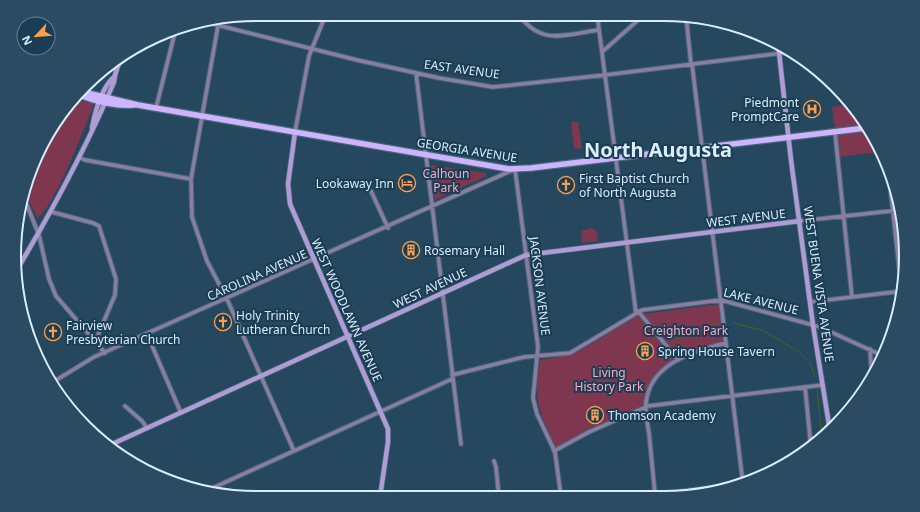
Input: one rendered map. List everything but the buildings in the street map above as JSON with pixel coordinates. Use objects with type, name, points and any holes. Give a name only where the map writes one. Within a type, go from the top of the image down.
[{"type":"main road","name":"GEORGIA AVENUE","points":[[87,93],[104,99]]},
{"type":"main road","name":"GEORGIA AVENUE","points":[[84,96],[202,115],[491,167],[515,169],[789,139],[861,129]]},
{"type":"street","points":[[295,132],[311,48],[323,21]]},
{"type":"street","points":[[523,21],[528,27],[538,34],[544,35],[556,36],[599,30]]},
{"type":"street","points":[[598,21],[626,243],[637,312],[678,360]]},
{"type":"street","points":[[602,52],[637,21]]},
{"type":"street","points":[[687,22],[742,478]]},
{"type":"street","name":"EAST AVENUE","points":[[215,25],[416,73],[493,87],[605,75],[783,53]]},
{"type":"street","points":[[218,26],[191,179],[191,210],[194,225],[207,261],[227,299],[294,451]]},
{"type":"street","points":[[156,108],[174,36]]},
{"type":"street","name":"WEST BUENA VISTA AVENUE","points":[[780,53],[789,139],[810,302],[829,423]]},
{"type":"street","points":[[21,260],[39,235],[80,158],[91,130],[93,119],[114,82],[118,66]]},
{"type":"street","points":[[416,73],[424,155],[461,444]]},
{"type":"street","name":"WEST WOODLAWN AVENUE","points":[[295,132],[288,195],[314,260],[388,429],[389,438],[381,491]]},
{"type":"street","points":[[835,132],[852,297]]},
{"type":"street","points":[[80,158],[191,179]]},
{"type":"street","name":"CAROLINA AVENUE","points":[[56,380],[104,353],[388,228],[515,169]]},
{"type":"street","name":"JACKSON AVENUE","points":[[515,169],[538,356],[533,386],[534,403],[554,451],[560,491]]},
{"type":"street","points":[[371,191],[388,228]]},
{"type":"street","points":[[891,197],[899,262]]},
{"type":"street","points":[[27,205],[39,235],[49,278],[56,296],[104,353]]},
{"type":"street","name":"WEST AVENUE","points":[[114,443],[526,254],[893,211]]},
{"type":"street","points":[[52,212],[93,223],[100,230],[116,279],[116,287],[115,295],[95,342]]},
{"type":"street","points":[[810,302],[896,293]]},
{"type":"street","name":"LAKE AVENUE","points":[[215,487],[381,412],[452,377],[524,357],[570,353],[637,312],[721,300],[813,324],[878,354]]},
{"type":"street","points":[[147,334],[181,413]]},
{"type":"street","points":[[656,491],[646,407],[648,392],[654,379],[665,368],[678,360],[699,350],[726,343]]},
{"type":"street","points":[[870,350],[871,368]]},
{"type":"street","points":[[554,451],[589,432],[646,407],[823,385]]},
{"type":"street","points":[[804,387],[810,440]]},
{"type":"street","points":[[125,406],[142,421],[147,428]]},
{"type":"street","points":[[494,461],[498,491]]},
{"type":"green space","points":[[79,101],[92,103],[93,107],[60,185],[44,212],[37,218],[28,199],[33,180],[45,152],[52,138]]},
{"type":"green space","points":[[844,105],[859,125],[875,152],[839,157],[832,107]]},
{"type":"green space","points":[[571,122],[578,122],[582,148],[574,149]]},
{"type":"green space","name":"Calhoun Park","points":[[431,165],[486,173],[486,176],[435,200]]},
{"type":"green space","points":[[592,228],[597,232],[598,241],[582,243],[581,231]]},
{"type":"green space","name":"Creighton Park","points":[[720,304],[724,342],[700,348],[679,358],[644,314]]},
{"type":"green space","name":"Living History Park","points":[[639,315],[674,360],[662,369],[649,384],[646,390],[644,405],[599,425],[556,448],[545,425],[539,406],[537,386],[540,360],[574,354]]},
{"type":"waterway","points":[[673,343],[686,333],[719,321]]},
{"type":"waterway","points":[[733,323],[762,330],[798,351],[811,364],[815,377]]},
{"type":"waterway","points":[[614,382],[622,380],[629,383],[658,354]]},
{"type":"waterway","points":[[817,390],[821,431]]},
{"type":"place","name":"Piedmont PromptCare","points":[[812,109]]},
{"type":"place","name":"Lookaway Inn","points":[[407,183]]},
{"type":"place","name":"First Baptist Church of North Augusta","points":[[566,185]]},
{"type":"place","name":"Rosemary Hall","points":[[411,250]]},
{"type":"place","name":"Holy Trinity Lutheran Church","points":[[223,322]]},
{"type":"place","name":"Fairview Presbyterian Church","points":[[53,332]]},
{"type":"place","name":"Spring House Tavern","points":[[645,351]]},
{"type":"place","name":"Thomson Academy","points":[[595,415]]},
{"type":"district","name":"North Augusta","points":[[658,149]]}]
